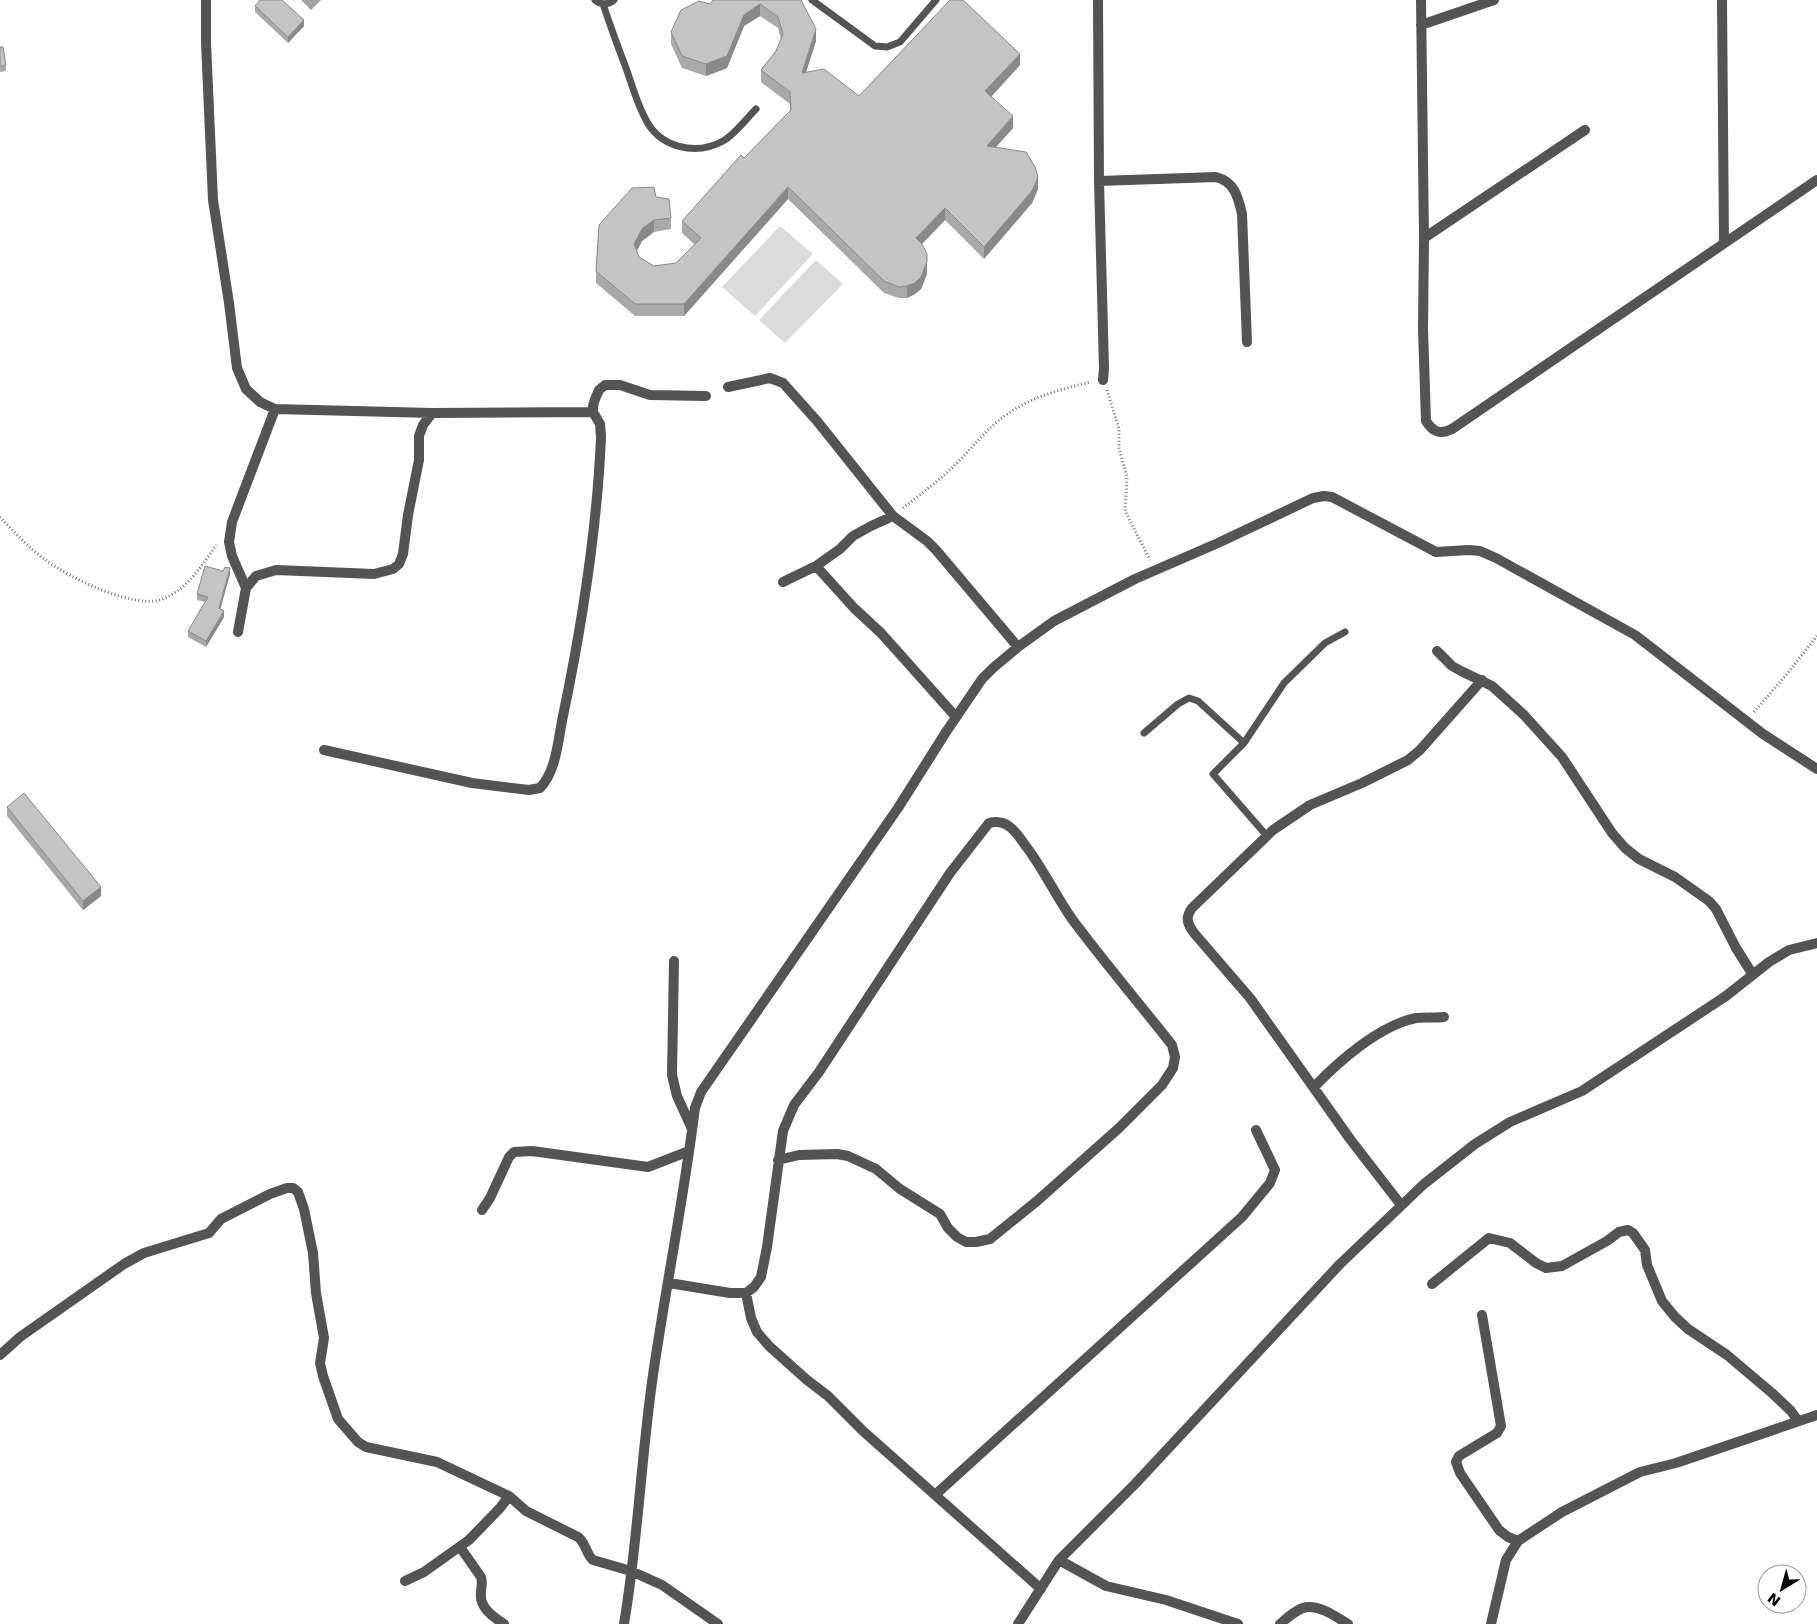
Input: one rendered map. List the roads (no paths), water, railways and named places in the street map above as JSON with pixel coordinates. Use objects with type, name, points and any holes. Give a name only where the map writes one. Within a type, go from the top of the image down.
[{"type":"street","points":[[206,0],[206,52],[213,200],[237,368],[246,389],[260,402],[274,409],[432,412],[593,412]]},
{"type":"street","points":[[1098,0],[1103,380]]},
{"type":"street","points":[[1420,0],[1424,238],[1422,329],[1426,421],[1436,432],[1442,433],[1452,428],[1817,180]]},
{"type":"street","points":[[1421,25],[1494,0]]},
{"type":"street","points":[[1722,0],[1724,243]]},
{"type":"street","points":[[1424,238],[1585,130]]},
{"type":"street","points":[[1099,181],[1216,177],[1222,178],[1233,187],[1238,194],[1242,214],[1247,342]]},
{"type":"street","points":[[728,387],[770,378],[783,383],[849,460],[892,516],[927,541],[936,550],[1018,647]]},
{"type":"street","points":[[324,750],[472,782],[528,790],[535,790],[543,784],[551,772],[572,671],[588,575],[601,437],[600,424],[593,412],[595,399],[599,390],[605,385],[612,384],[650,396],[706,396]]},
{"type":"street","points":[[246,588],[232,556],[229,542],[232,522],[274,409]]},
{"type":"street","points":[[238,632],[246,588],[256,576],[276,570],[374,574],[393,569],[399,564],[403,554],[417,468],[419,436],[423,425],[432,412]]},
{"type":"street","points":[[624,1624],[651,1392],[695,1108],[701,1092],[898,808],[982,679],[1018,647],[1054,621],[1135,580],[1313,498],[1332,497],[1436,552],[1480,551],[1530,576],[1635,635],[1688,674],[1746,721],[1817,769]]},
{"type":"street","points":[[783,582],[816,566],[840,549],[853,536],[892,516]]},
{"type":"street","points":[[816,566],[854,608],[881,633],[956,717]]},
{"type":"street","points":[[1437,651],[1452,666],[1482,680],[1508,699],[1562,757],[1612,834],[1625,848],[1639,859],[1674,877],[1709,900],[1716,908],[1732,941],[1753,975]]},
{"type":"street","points":[[1401,1205],[1350,1140],[1250,998],[1194,933],[1188,924],[1187,918],[1192,908],[1268,836],[1310,805],[1362,783],[1408,760],[1426,744],[1482,680]]},
{"type":"street","points":[[669,1282],[730,1293],[746,1293],[754,1287],[761,1277],[767,1247],[778,1160],[782,1131],[794,1105],[819,1072],[950,874],[989,823],[995,821],[1003,823],[1019,836],[1040,864],[1072,918],[1172,1045],[1175,1057],[1173,1068],[1162,1085],[1119,1128],[1037,1201],[990,1239],[966,1242],[957,1237],[948,1228],[940,1214],[900,1189],[876,1169],[862,1161],[837,1154],[799,1155],[778,1160]]},
{"type":"street","points":[[1018,1624],[1060,1560],[1135,1484],[1309,1296],[1424,1184],[1475,1144],[1510,1122],[1582,1091],[1726,996],[1769,962],[1789,950],[1817,943]]},
{"type":"street","points":[[674,961],[672,1075],[677,1096],[692,1130]]},
{"type":"street","points":[[1314,1087],[1338,1062],[1398,1023],[1417,1018],[1444,1018]]},
{"type":"street","points":[[935,1495],[1242,1217],[1270,1183],[1275,1170],[1256,1130]]},
{"type":"street","points":[[482,1210],[490,1198],[509,1157],[514,1152],[532,1151],[648,1167],[689,1151]]},
{"type":"street","points":[[0,1355],[20,1337],[144,1252],[209,1233],[221,1219],[270,1194],[287,1188],[293,1188],[301,1198],[313,1253],[316,1293],[324,1338],[320,1363],[323,1376],[338,1419],[358,1442],[366,1447],[437,1462],[509,1496],[526,1510],[582,1540],[590,1557],[594,1560],[631,1571],[662,1585],[718,1624]]},
{"type":"street","points":[[1432,1284],[1489,1238],[1510,1243],[1536,1263],[1546,1268],[1562,1266],[1607,1241],[1619,1232],[1628,1230],[1633,1233],[1645,1250],[1647,1265],[1662,1302],[1675,1317],[1772,1393],[1791,1411],[1798,1421]]},
{"type":"street","points":[[746,1293],[751,1318],[758,1332],[769,1346],[828,1396],[863,1431],[1041,1589]]},
{"type":"street","points":[[1482,1315],[1500,1429],[1459,1456],[1456,1462],[1460,1473],[1499,1530],[1508,1537],[1518,1541]]},
{"type":"street","points":[[1491,1624],[1506,1560],[1518,1541],[1562,1512],[1640,1472],[1676,1464],[1817,1415]]},
{"type":"street","points":[[405,1581],[424,1572],[441,1558],[460,1547],[485,1524],[509,1496]]},
{"type":"street","points":[[460,1547],[483,1582],[480,1596],[482,1603],[490,1614],[504,1624]]},
{"type":"street","points":[[1060,1560],[1106,1586],[1166,1600],[1238,1624]]},
{"type":"street","points":[[1280,1624],[1293,1614],[1307,1607],[1328,1611],[1348,1624]]},
{"type":"lane","points":[[595,0],[603,4],[608,4],[614,0]]},
{"type":"lane","points":[[812,0],[875,46],[887,47],[900,42],[936,0]]},
{"type":"lane","points":[[603,4],[645,120],[659,136],[683,148],[698,149],[710,146],[725,140],[756,109]]},
{"type":"lane","points":[[1268,836],[1213,774],[1244,744],[1284,683],[1325,643],[1345,632]]},
{"type":"lane","points":[[1144,733],[1178,704],[1189,698],[1198,701],[1244,744]]}]
